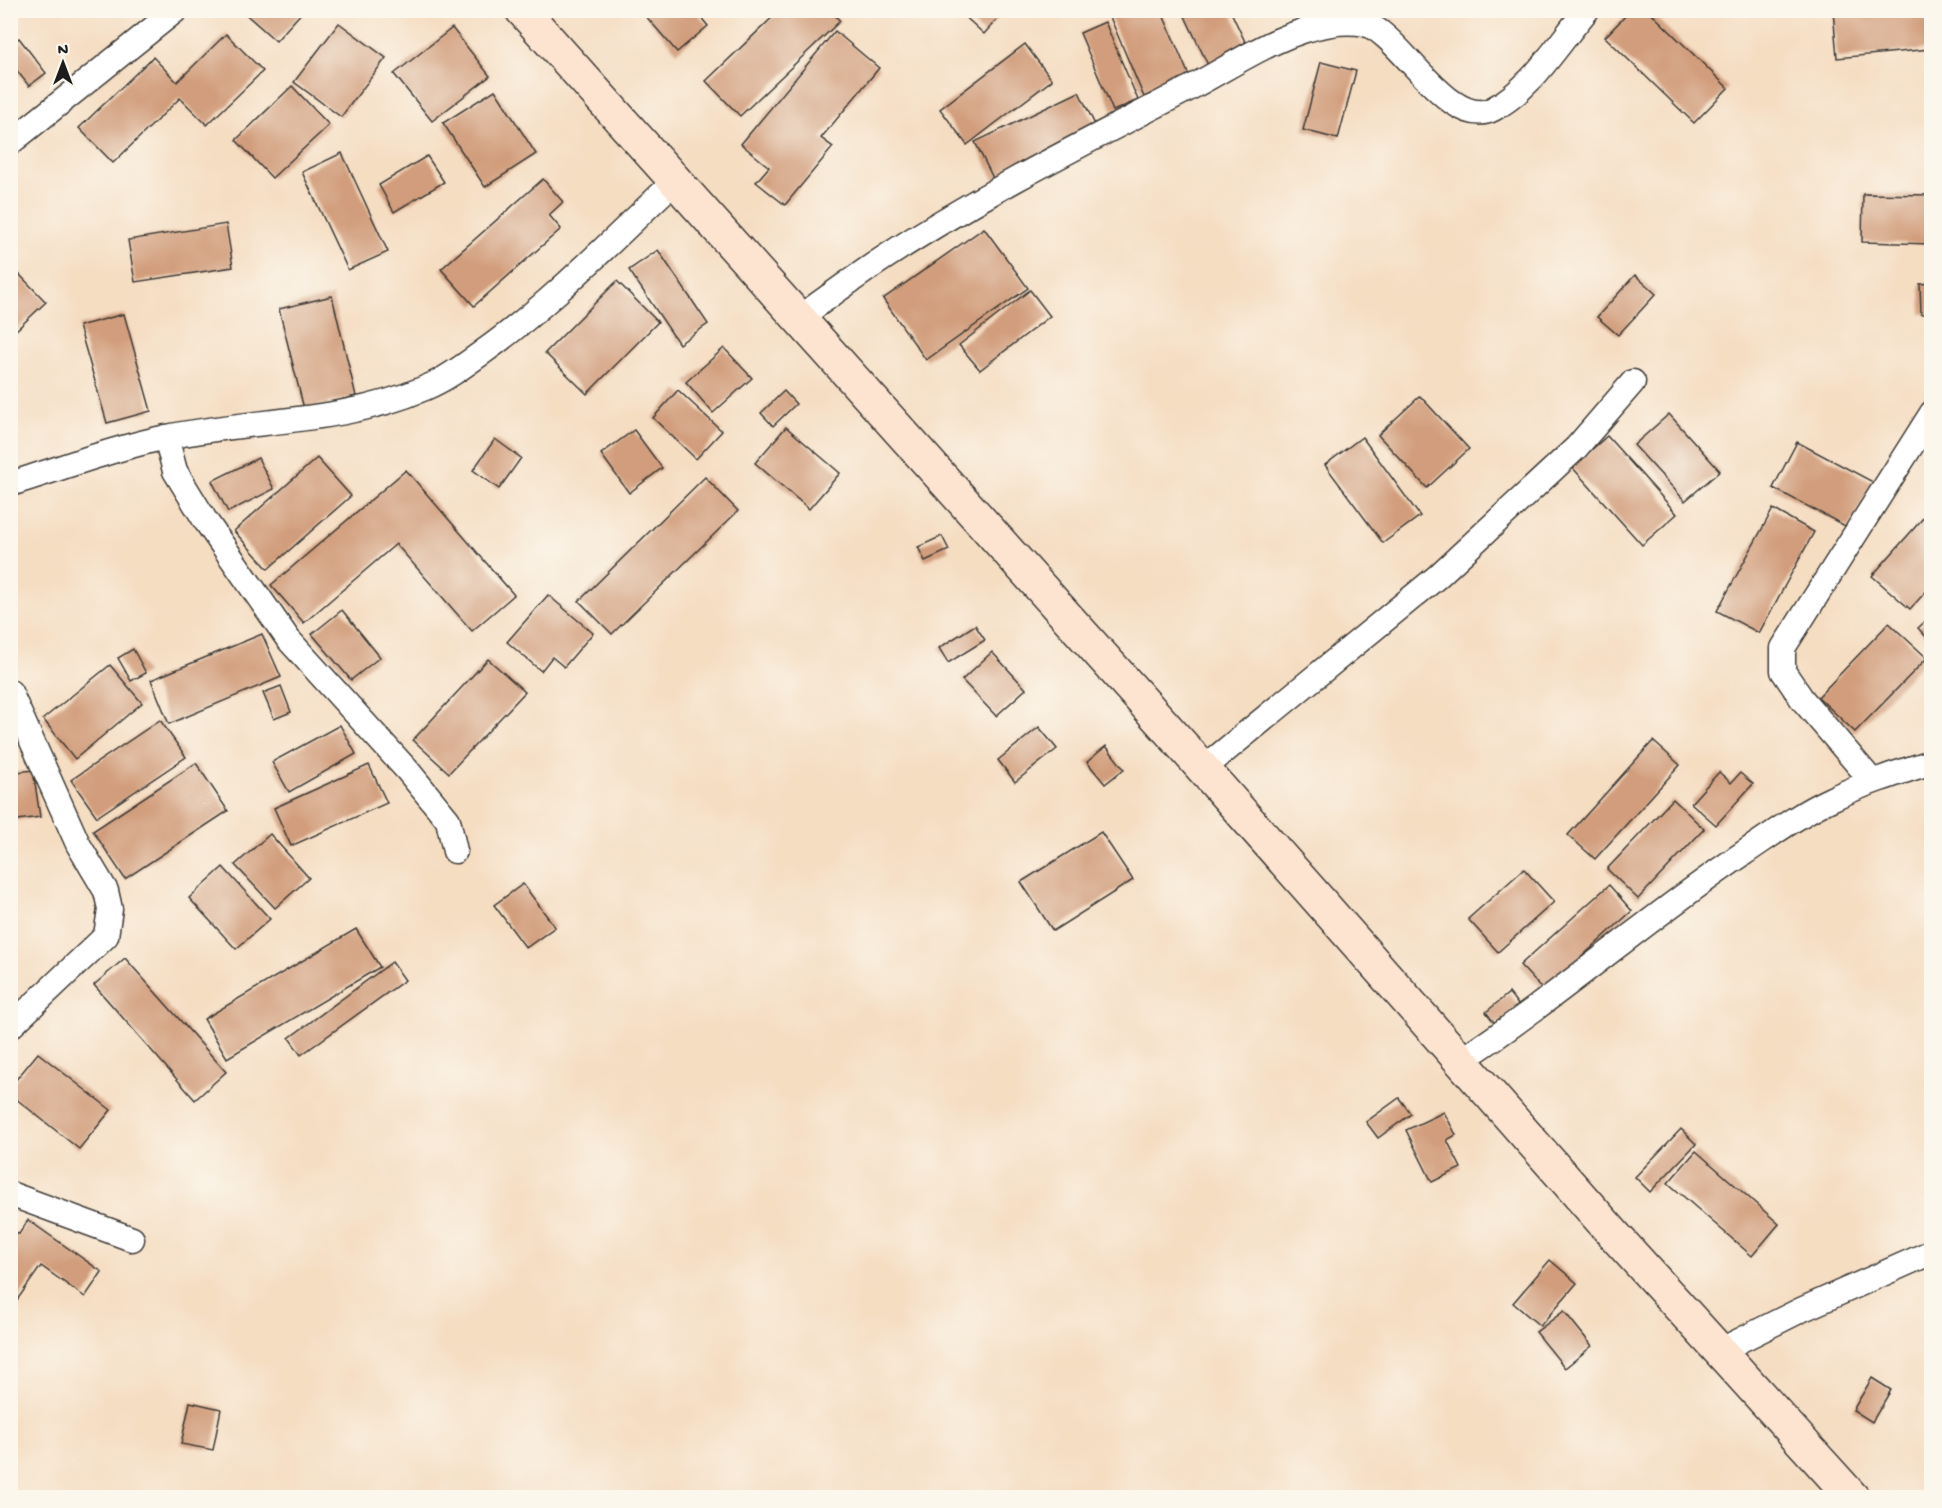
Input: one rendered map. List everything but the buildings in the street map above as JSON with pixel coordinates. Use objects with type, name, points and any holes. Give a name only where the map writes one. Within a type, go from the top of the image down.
[{"type":"main road","points":[[522,10],[1204,768],[1460,1061],[1853,1497]]},
{"type":"street","points":[[10,143],[176,10]]},
{"type":"street","points":[[799,318],[884,258],[1040,166],[1227,69],[1283,36],[1330,17],[1366,24],[1394,44],[1440,94],[1472,110],[1491,110],[1531,80],[1587,10]]},
{"type":"street","points":[[10,484],[166,437],[252,423],[306,420],[376,406],[427,388],[508,334],[562,288],[676,180]]},
{"type":"street","points":[[1204,768],[1437,577],[1576,448],[1633,382]]},
{"type":"street","points":[[1872,781],[1802,699],[1784,671],[1783,648],[1932,414]]},
{"type":"street","points":[[166,437],[175,471],[205,520],[268,612],[288,639],[408,771],[448,820],[455,851]]},
{"type":"street","points":[[10,692],[78,844],[106,891],[110,909],[106,936],[10,1027]]},
{"type":"street","points":[[1460,1061],[1518,1023],[1689,890],[1800,816],[1827,800],[1872,781],[1932,762]]},
{"type":"street","points":[[10,1194],[132,1239]]},
{"type":"street","points":[[1719,1351],[1801,1310],[1932,1252]]}]
